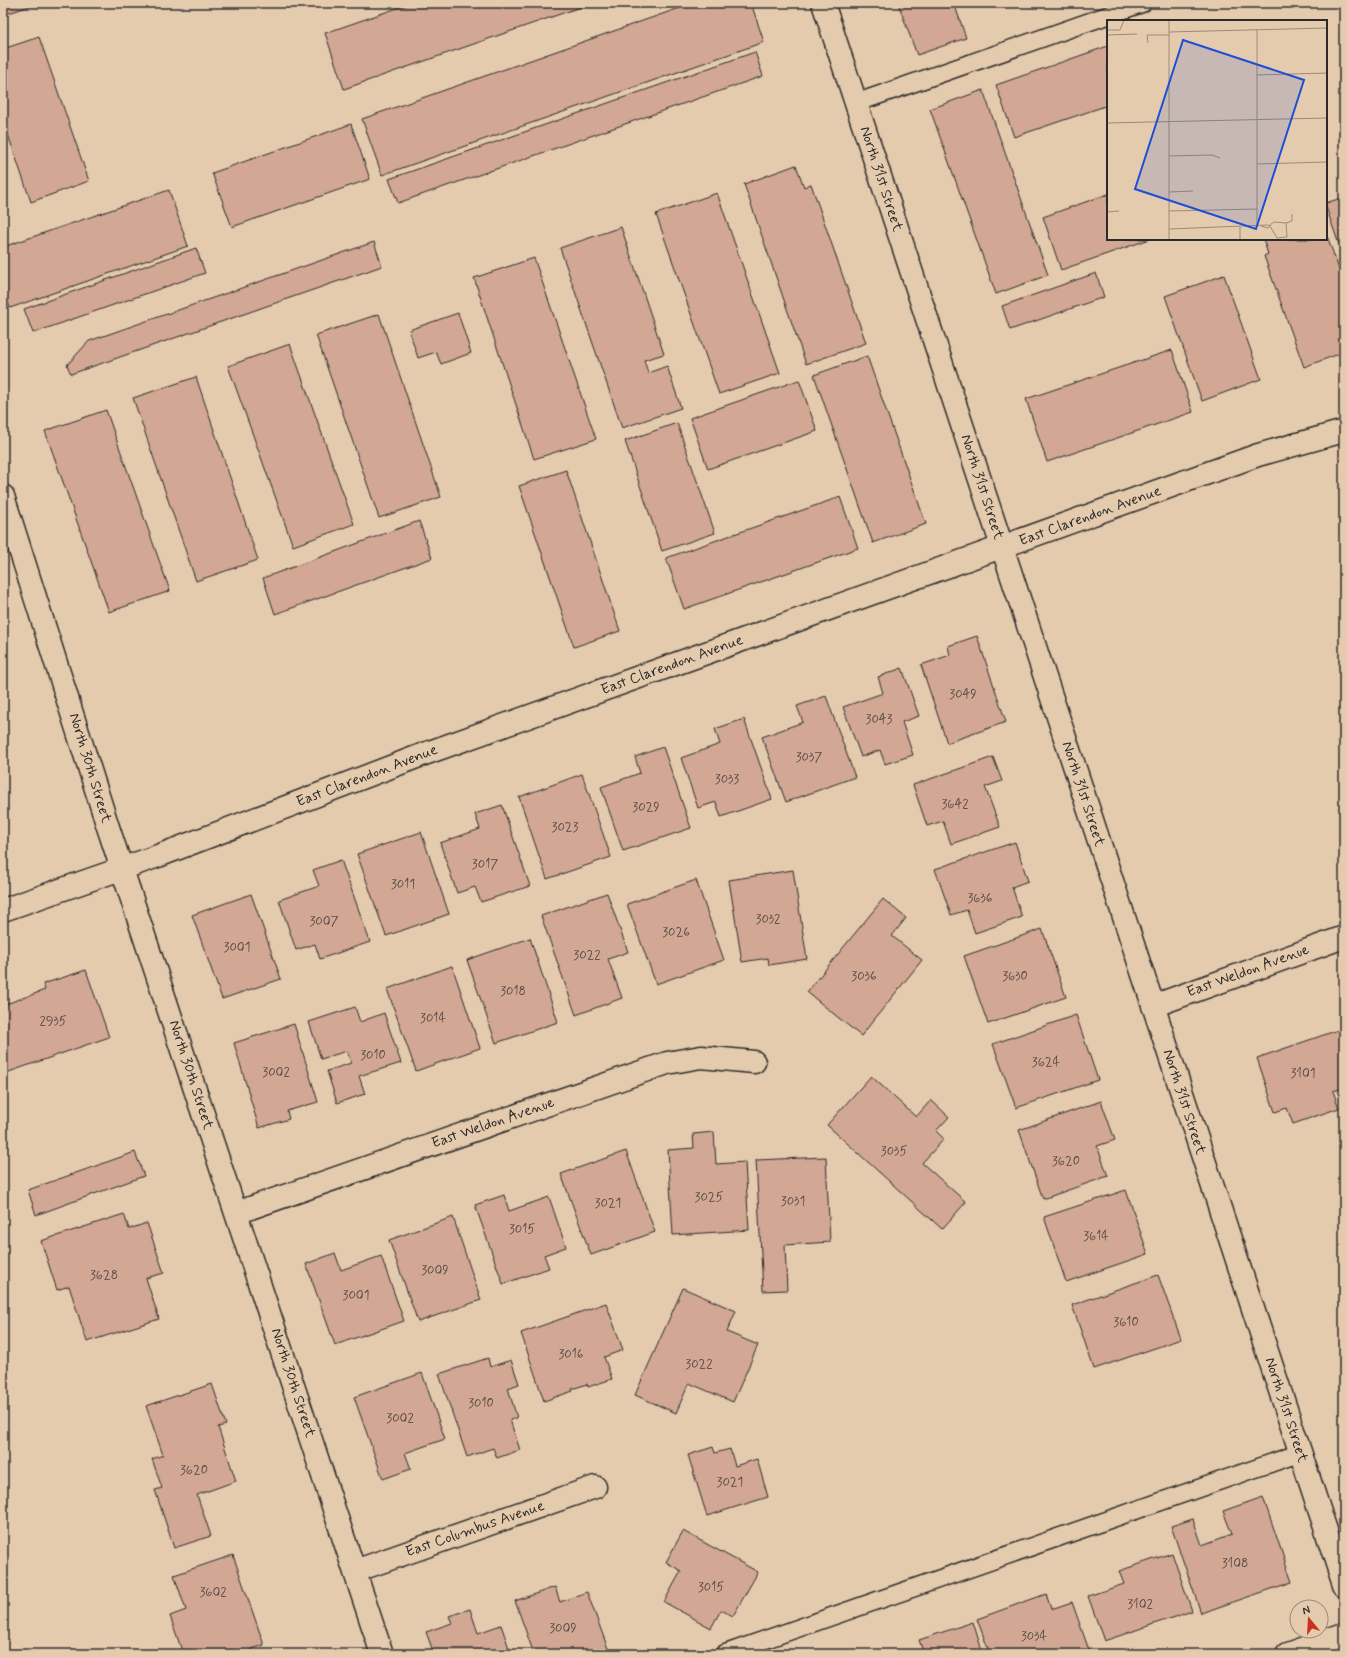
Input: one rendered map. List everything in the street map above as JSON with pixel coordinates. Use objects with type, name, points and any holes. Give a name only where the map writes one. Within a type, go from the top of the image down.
[{"type":"street","name":"North 31st Street","points":[[823,3],[1344,1585]]},
{"type":"street","name":"East Clarendon Avenue","points":[[3,910],[122,868],[427,753],[1258,455],[1344,431]]},
{"type":"street","name":"North 30th Street","points":[[3,496],[122,868],[382,1654]]},
{"type":"street","name":"East Weldon Avenue","points":[[1153,1006],[1344,937]]},
{"type":"street","name":"East Weldon Avenue","points":[[236,1212],[666,1063],[701,1057],[754,1062]]},
{"type":"street","name":"East Columbus Avenue","points":[[355,1571],[595,1487]]},
{"type":"street","points":[[1287,1654],[1344,1634]]},
{"type":"lane","points":[[856,103],[1143,3]]},
{"type":"lane","points":[[724,1654],[1300,1453]]},
{"type":"building","points":[[3,3],[39,3],[3,15]]},
{"type":"building","points":[[412,3],[592,3],[344,89],[325,33]]},
{"type":"building","points":[[694,3],[751,3],[764,42],[382,175],[362,119]]},
{"type":"building","points":[[898,3],[954,3],[966,38],[917,55]]},
{"type":"building","points":[[39,37],[89,181],[31,202],[3,120],[3,49]]},
{"type":"building","points":[[1107,46],[1107,105],[1014,137],[996,85]]},
{"type":"building","points":[[755,52],[763,76],[398,203],[389,179]]},
{"type":"building","points":[[983,90],[1048,275],[996,294],[930,109]]},
{"type":"building","points":[[351,124],[370,179],[232,227],[212,173]]},
{"type":"building","points":[[796,165],[804,187],[811,184],[866,343],[806,364],[744,184]]},
{"type":"building","points":[[169,190],[188,246],[10,308],[3,288],[3,247]]},
{"type":"building","points":[[717,193],[780,373],[719,394],[656,214]]},
{"type":"building","points":[[1107,194],[1107,240],[1147,240],[1061,270],[1043,217]]},
{"type":"building","points":[[1344,197],[1344,259],[1327,210],[1327,203]]},
{"type":"building","points":[[621,227],[664,354],[644,360],[648,373],[667,366],[681,408],[622,428],[560,248]]},
{"type":"building","points":[[1327,236],[1344,283],[1344,352],[1304,367],[1264,256],[1268,254],[1263,240],[1327,240]]},
{"type":"building","points":[[374,242],[382,266],[71,374],[67,365],[89,341]]},
{"type":"building","points":[[196,248],[205,273],[33,333],[24,309]]},
{"type":"building","points":[[534,258],[596,439],[534,459],[474,278]]},
{"type":"building","points":[[1096,273],[1104,297],[1010,330],[1002,306]]},
{"type":"building","points":[[1224,275],[1261,379],[1202,401],[1165,296]]},
{"type":"building","points":[[458,313],[471,353],[441,364],[436,352],[418,358],[409,330]]},
{"type":"building","points":[[379,314],[441,497],[379,518],[316,335]]},
{"type":"building","points":[[290,344],[354,524],[293,546],[228,366]]},
{"type":"building","points":[[1172,350],[1193,412],[1047,462],[1026,399]]},
{"type":"building","points":[[867,356],[926,524],[873,543],[814,375]]},
{"type":"building","points":[[196,377],[258,560],[196,581],[133,398]]},
{"type":"building","points":[[799,380],[817,431],[708,469],[690,418]]},
{"type":"building","points":[[106,410],[170,591],[109,612],[45,431]]},
{"type":"building","points":[[677,423],[715,533],[662,551],[625,441]]},
{"type":"building","points":[[566,470],[620,631],[574,647],[519,486]]},
{"type":"building","points":[[840,497],[858,548],[684,609],[666,558]]},
{"type":"building","points":[[419,521],[432,558],[275,614],[263,578]]},
{"type":"building","points":[[977,636],[1006,722],[947,743],[921,665],[950,655],[948,646]]},
{"type":"building","points":[[902,668],[919,716],[902,722],[913,755],[885,764],[880,750],[861,757],[843,707],[883,693],[878,677]]},
{"type":"building","points":[[826,696],[855,777],[786,802],[762,737],[803,722],[797,706]]},
{"type":"building","points":[[744,719],[772,799],[721,817],[716,802],[698,808],[681,758],[720,744],[715,729]]},
{"type":"building","points":[[663,747],[691,828],[623,851],[601,787],[640,773],[635,757]]},
{"type":"building","points":[[993,757],[1002,781],[985,787],[1000,827],[951,844],[943,821],[927,826],[913,785]]},
{"type":"building","points":[[582,774],[611,857],[547,879],[519,797]]},
{"type":"building","points":[[502,805],[530,886],[481,902],[475,887],[457,893],[440,843],[480,829],[475,814]]},
{"type":"building","points":[[421,832],[449,914],[386,936],[357,854]]},
{"type":"building","points":[[1015,842],[1028,881],[1012,887],[1022,917],[975,933],[967,910],[951,915],[935,869]]},
{"type":"building","points":[[341,860],[370,942],[320,959],[315,944],[296,950],[279,900],[319,886],[313,870]]},
{"type":"building","points":[[793,870],[807,959],[769,965],[768,958],[742,962],[729,880]]},
{"type":"building","points":[[696,880],[724,960],[656,984],[627,904]]},
{"type":"building","points":[[607,893],[628,952],[608,959],[622,998],[576,1015],[541,916]]},
{"type":"building","points":[[251,894],[281,979],[222,999],[192,915]]},
{"type":"building","points":[[883,899],[906,918],[892,936],[922,960],[861,1036],[807,992]]},
{"type":"building","points":[[1042,929],[1066,997],[988,1024],[964,956]]},
{"type":"building","points":[[530,938],[558,1022],[496,1043],[467,960]]},
{"type":"building","points":[[452,966],[480,1048],[416,1071],[387,989]]},
{"type":"building","points":[[86,970],[109,1037],[3,1074],[3,1005],[45,990],[43,984]]},
{"type":"building","points":[[355,1007],[360,1022],[384,1013],[401,1063],[359,1076],[365,1094],[337,1103],[327,1071],[351,1063],[347,1051],[321,1059],[309,1022]]},
{"type":"building","points":[[1076,1015],[1098,1080],[1016,1108],[993,1044]]},
{"type":"building","points":[[294,1024],[318,1102],[287,1111],[289,1119],[259,1128],[234,1043]]},
{"type":"building","points":[[1344,1028],[1344,1088],[1333,1091],[1339,1108],[1293,1124],[1287,1108],[1275,1112],[1257,1058]]},
{"type":"building","points":[[871,1076],[916,1117],[931,1100],[949,1117],[936,1131],[944,1139],[922,1163],[966,1202],[942,1229],[827,1125]]},
{"type":"building","points":[[1101,1101],[1115,1140],[1097,1146],[1108,1176],[1043,1199],[1019,1130]]},
{"type":"building","points":[[714,1132],[716,1164],[745,1162],[749,1230],[673,1235],[668,1150],[694,1148],[693,1134]]},
{"type":"building","points":[[626,1151],[655,1232],[591,1255],[561,1174]]},
{"type":"building","points":[[135,1152],[144,1176],[36,1215],[28,1190]]},
{"type":"building","points":[[826,1157],[830,1242],[785,1245],[787,1290],[763,1291],[756,1160]]},
{"type":"building","points":[[1126,1190],[1148,1254],[1066,1282],[1044,1217]]},
{"type":"building","points":[[504,1195],[509,1211],[549,1197],[566,1247],[544,1255],[549,1268],[503,1284],[475,1205]]},
{"type":"building","points":[[124,1214],[129,1229],[147,1223],[164,1273],[146,1278],[159,1319],[87,1342],[69,1286],[57,1290],[41,1241]]},
{"type":"building","points":[[453,1217],[481,1300],[418,1322],[389,1240]]},
{"type":"building","points":[[335,1253],[341,1270],[381,1256],[404,1321],[335,1345],[306,1264]]},
{"type":"building","points":[[1158,1275],[1181,1339],[1094,1369],[1072,1305]]},
{"type":"building","points":[[683,1288],[736,1311],[727,1332],[758,1345],[733,1402],[689,1383],[676,1413],[635,1395]]},
{"type":"building","points":[[606,1303],[623,1350],[604,1357],[612,1379],[588,1387],[587,1384],[572,1389],[573,1391],[544,1401],[521,1333]]},
{"type":"building","points":[[488,1358],[490,1367],[511,1360],[519,1384],[508,1388],[517,1418],[510,1420],[520,1450],[497,1458],[493,1448],[467,1457],[439,1374]]},
{"type":"building","points":[[422,1373],[445,1439],[405,1453],[411,1469],[383,1479],[354,1397]]},
{"type":"building","points":[[212,1384],[226,1425],[218,1427],[236,1481],[197,1495],[211,1536],[174,1548],[155,1490],[162,1488],[152,1459],[163,1455],[146,1406]]},
{"type":"building","points":[[713,1447],[715,1453],[730,1449],[735,1466],[757,1459],[768,1497],[707,1516],[688,1455]]},
{"type":"building","points":[[1263,1497],[1292,1582],[1201,1613],[1171,1526],[1193,1519],[1202,1545],[1232,1534],[1223,1511]]},
{"type":"building","points":[[683,1531],[758,1572],[733,1616],[721,1610],[711,1628],[664,1602],[681,1571],[666,1562]]},
{"type":"building","points":[[1172,1553],[1192,1611],[1104,1641],[1088,1596],[1124,1584],[1119,1571]]},
{"type":"building","points":[[233,1555],[264,1645],[252,1649],[253,1654],[183,1654],[170,1616],[186,1610],[174,1575]]},
{"type":"building","points":[[555,1587],[560,1602],[587,1592],[610,1654],[534,1654],[515,1601]]},
{"type":"building","points":[[1046,1594],[1051,1609],[1072,1602],[1090,1653],[990,1654],[977,1619]]},
{"type":"building","points":[[470,1609],[478,1633],[501,1625],[511,1654],[434,1654],[426,1632],[452,1623],[449,1616]]},
{"type":"building","points":[[973,1622],[983,1654],[924,1654],[919,1640]]}]
